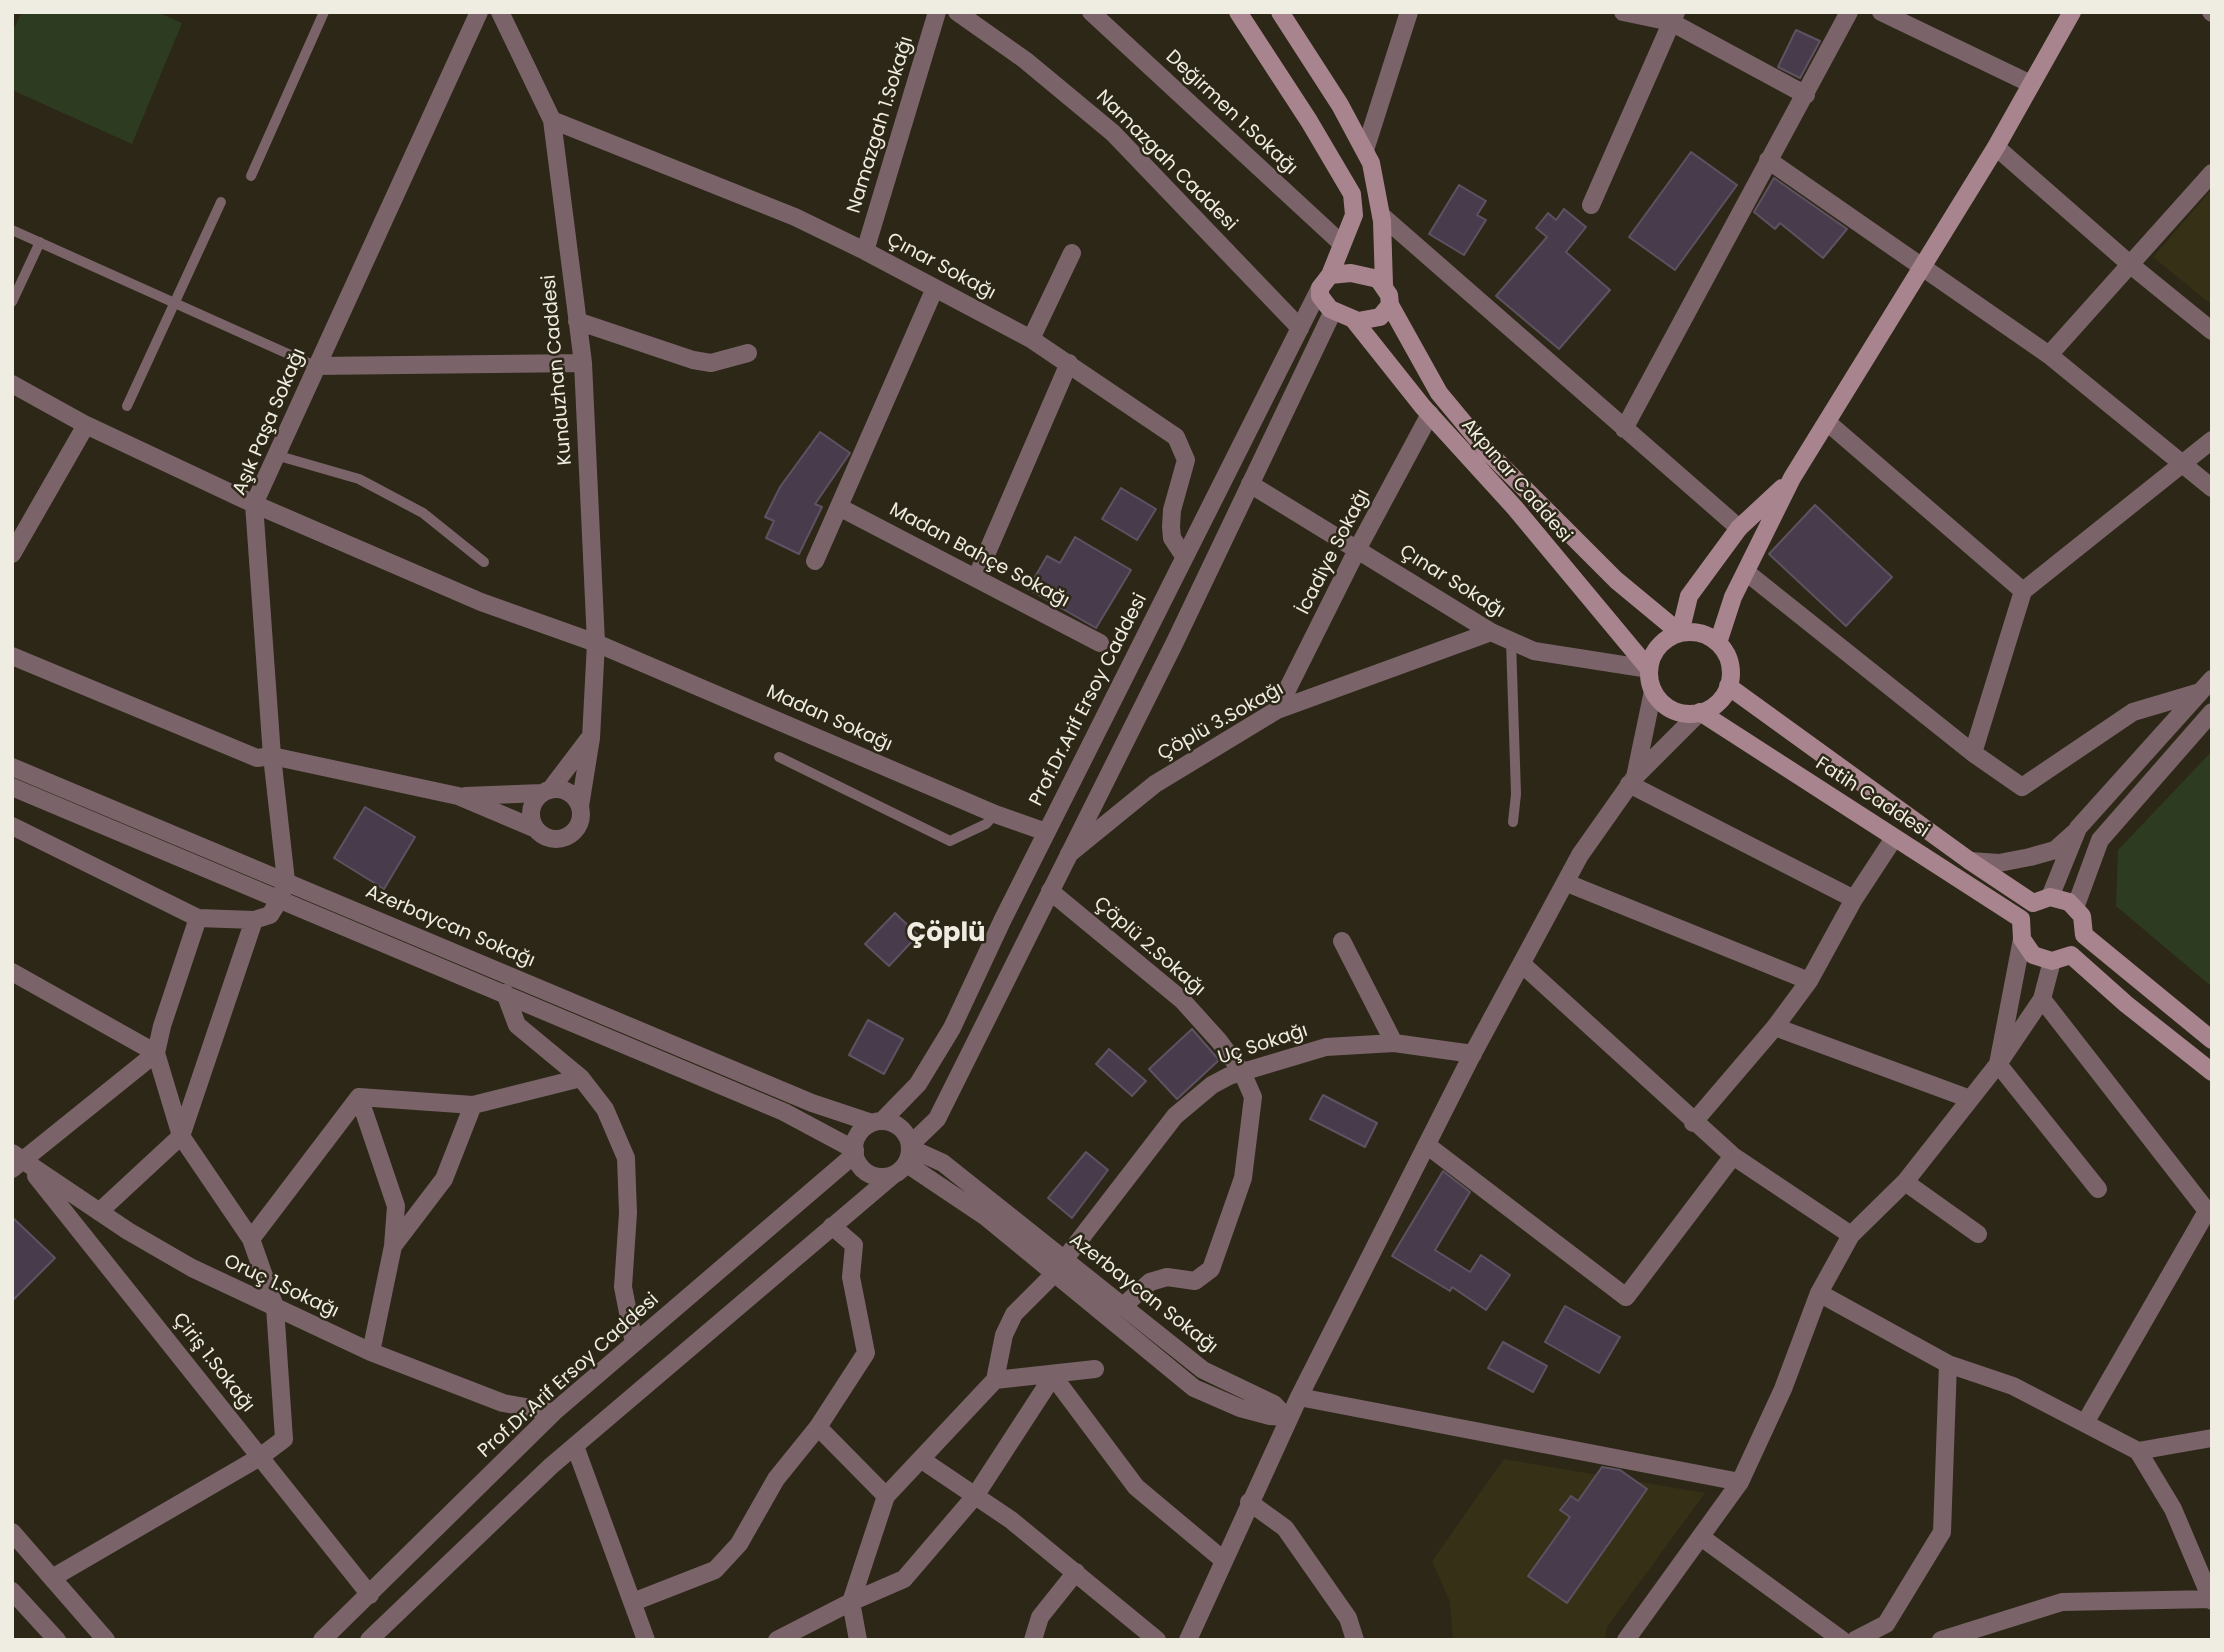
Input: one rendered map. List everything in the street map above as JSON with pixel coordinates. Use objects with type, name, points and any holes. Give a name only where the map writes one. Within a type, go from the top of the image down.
[{"type":"main road","points":[[1238,12],[1309,121],[1352,194],[1354,215],[1325,281],[1324,304],[1353,319],[1380,317],[1390,305],[1384,285],[1381,215],[1371,163],[1280,12]]},
{"type":"main road","points":[[1717,643],[1732,597],[1792,478],[1996,147],[2072,12]]},
{"type":"main road","points":[[1325,281],[1365,274],[1384,285]]},
{"type":"main road","name":"Akpınar Caddesi","points":[[1390,305],[1439,393],[1488,452],[1616,580],[1680,633]]},
{"type":"main road","name":"Akpınar Caddesi","points":[[1353,319],[1430,414],[1514,508],[1650,669]]},
{"type":"main road","points":[[1680,633],[1689,596],[1739,528],[1792,478]]},
{"type":"main road","points":[[1680,633],[1702,634],[1717,643],[1729,661],[1728,686],[1712,708],[1700,712],[1673,710],[1661,702],[1653,691],[1650,669],[1655,651],[1664,641],[1680,633]]},
{"type":"main road","name":"Fatih Caddesi","points":[[1728,686],[1970,862],[2033,903]]},
{"type":"main road","name":"Fatih Caddesi","points":[[1700,712],[2021,919]]},
{"type":"main road","points":[[2050,897],[2069,902],[2075,908],[2082,916],[2084,935],[2071,955],[2052,961],[2033,955],[2022,939],[2021,919],[2033,903],[2050,897]]},
{"type":"main road","points":[[2084,935],[2212,1040]]},
{"type":"main road","points":[[2071,955],[2126,1004],[2212,1072]]},
{"type":"street","name":"Aşık Paşa Sokağı","points":[[286,881],[272,756],[254,505],[279,456],[315,366],[479,12]]},
{"type":"street","name":"Kunduzhan Caddesi","points":[[500,12],[552,120],[583,363],[596,643],[590,737],[580,806]]},
{"type":"street","name":"Namazgah 1.Sokağı","points":[[865,250],[937,12]]},
{"type":"street","name":"Namazgah Caddesi","points":[[957,12],[1025,60],[1113,133],[1300,328]]},
{"type":"street","name":"Değirmen 1.Sokağı","points":[[1091,12],[1342,244]]},
{"type":"street","points":[[1365,150],[1409,12]]},
{"type":"street","points":[[1623,12],[1674,17],[1806,95]]},
{"type":"street","points":[[1624,429],[1849,12]]},
{"type":"street","points":[[1881,12],[2031,84]]},
{"type":"street","points":[[1591,205],[1674,17]]},
{"type":"street","name":"Çınar Sokağı","points":[[552,120],[795,218],[865,250],[1031,339],[1069,363],[1176,437],[1183,448],[1186,460],[1172,510],[1171,527],[1172,538],[1184,556]]},
{"type":"street","points":[[1996,147],[2132,266],[2212,331]]},
{"type":"street","points":[[1768,160],[2049,355],[2212,488]]},
{"type":"street","points":[[2049,355],[2132,266],[2212,173]]},
{"type":"street","points":[[1381,215],[1739,528]]},
{"type":"street","points":[[1031,339],[1072,253]]},
{"type":"street","name":"Prof.Dr.Arif Ersoy Caddesi","points":[[877,1122],[918,1084],[931,1065],[1184,556],[1325,281]]},
{"type":"street","points":[[815,561],[935,288]]},
{"type":"street","points":[[380,1636],[575,1446],[892,1176],[937,1119],[1333,311]]},
{"type":"street","points":[[578,321],[693,360],[711,363],[748,354]]},
{"type":"street","points":[[315,366],[583,363]]},
{"type":"street","points":[[976,578],[1069,363]]},
{"type":"street","name":"Madan Sokağı","points":[[12,384],[86,425],[254,505],[481,602],[596,643],[817,735],[995,814],[1046,832]]},
{"type":"street","name":"İcadiye Sokağı","points":[[1278,710],[1358,548],[1430,414]]},
{"type":"street","points":[[1827,422],[2023,591]]},
{"type":"street","points":[[12,554],[86,425]]},
{"type":"street","points":[[1973,753],[2023,591],[2212,440]]},
{"type":"street","name":"Çınar Sokağı","points":[[1250,484],[1491,632],[1534,651],[1650,669]]},
{"type":"street","name":"Madan Bahçe Sokağı","points":[[839,507],[1100,643]]},
{"type":"street","points":[[1746,572],[1973,753],[2022,787],[2133,712],[2197,693]]},
{"type":"street","name":"Çöplü 3.Sokağı","points":[[1069,854],[1155,784],[1278,710],[1491,632]]},
{"type":"street","points":[[12,656],[257,758],[272,756],[458,796],[536,829],[550,838],[566,837],[578,827],[581,818],[580,806],[565,791],[458,796]]},
{"type":"street","points":[[1970,862],[1999,863],[2055,850],[2212,679]]},
{"type":"street","points":[[1632,781],[1653,691]]},
{"type":"street","points":[[1188,1640],[1222,1559],[1299,1397],[1473,1054],[1580,855],[1632,781],[1700,712]]},
{"type":"street","points":[[2075,908],[2100,840],[2212,712]]},
{"type":"street","points":[[536,829],[532,822],[532,806],[590,737]]},
{"type":"street","name":"Azerbaycan Sokağı","points":[[12,767],[812,1103],[877,1122]]},
{"type":"street","points":[[1632,781],[1854,899]]},
{"type":"street","name":"Azerbaycan Sokağı","points":[[12,787],[783,1112],[855,1152]]},
{"type":"street","points":[[12,826],[198,918],[254,920],[270,915],[280,899],[286,881]]},
{"type":"street","points":[[2050,897],[2078,828]]},
{"type":"street","points":[[1693,1123],[1775,1027],[1809,981],[1854,899],[1894,838]]},
{"type":"street","points":[[1567,883],[1809,981]]},
{"type":"street","name":"Çöplü 2.Sokağı","points":[[1050,891],[1182,1000],[1219,1041],[1242,1072],[1253,1097],[1243,1178],[1211,1269],[1195,1281],[1167,1278],[1150,1282],[1122,1307]]},
{"type":"street","points":[[52,1578],[260,1457],[284,1439],[275,1307],[251,1239],[181,1136],[156,1053],[162,1026],[198,918]]},
{"type":"street","points":[[99,1212],[181,1136],[254,920]]},
{"type":"street","points":[[2022,939],[1998,1065],[2098,1189]]},
{"type":"street","points":[[1342,941],[1394,1042]]},
{"type":"street","points":[[1626,1640],[1740,1482],[1783,1389],[1819,1293],[1851,1235],[1905,1182],[1998,1065],[2042,999],[2052,961]]},
{"type":"street","points":[[1523,965],[1693,1123],[1733,1156],[1851,1235]]},
{"type":"street","points":[[12,972],[156,1053]]},
{"type":"street","points":[[505,993],[517,1025],[581,1079],[606,1109],[626,1158],[628,1213],[623,1287],[634,1343]]},
{"type":"street","points":[[2042,999],[2209,1212],[2085,1423]]},
{"type":"street","points":[[1775,1027],[1970,1099]]},
{"type":"street","name":"Uç Sokağı","points":[[995,1380],[1003,1335],[1014,1314],[1059,1267],[1175,1116],[1212,1085],[1242,1072],[1326,1048],[1394,1042],[1473,1054]]},
{"type":"street","points":[[15,1160],[156,1053]]},
{"type":"street","points":[[359,1097],[473,1105],[581,1079]]},
{"type":"street","points":[[251,1239],[359,1097]]},
{"type":"street","points":[[359,1097],[396,1206],[393,1246],[371,1352]]},
{"type":"street","points":[[393,1246],[444,1179],[473,1105]]},
{"type":"street","points":[[892,1176],[872,1175],[864,1170],[855,1152],[857,1137],[877,1122],[902,1128],[909,1152]]},
{"type":"street","points":[[1428,1146],[1626,1297],[1733,1156]]},
{"type":"street","name":"Prof.Dr.Arif Ersoy Caddesi","points":[[322,1640],[554,1412],[855,1152]]},
{"type":"street","name":"Azerbaycan Sokağı","points":[[909,1152],[959,1197],[1122,1307],[1203,1370],[1274,1404],[1286,1417],[1270,1416],[1241,1408],[1194,1388],[1059,1267]]},
{"type":"street","name":"Oruç 1.Sokağı","points":[[15,1160],[192,1268],[371,1352],[511,1405],[554,1412]]},
{"type":"street","name":"Çiriş 1.Sokağı","points":[[15,1160],[370,1595]]},
{"type":"street","points":[[1905,1182],[1978,1234]]},
{"type":"street","points":[[634,1602],[715,1570],[739,1544],[776,1479],[818,1427],[866,1353],[851,1278],[854,1245],[832,1226]]},
{"type":"street","points":[[1819,1293],[1948,1364],[2013,1386],[2138,1451],[2173,1509],[2212,1600],[2062,1602],[1941,1640]]},
{"type":"street","points":[[1855,1640],[1886,1624],[1942,1532],[1948,1364]]},
{"type":"street","points":[[858,1640],[852,1602],[887,1496],[995,1380],[1053,1376],[1095,1369]]},
{"type":"street","points":[[777,1640],[904,1579],[975,1496],[1053,1376]]},
{"type":"street","points":[[1053,1376],[1136,1487],[1222,1559]]},
{"type":"street","points":[[1299,1397],[1740,1482]]},
{"type":"street","points":[[818,1427],[887,1496]]},
{"type":"street","points":[[2138,1451],[2212,1438]]},
{"type":"street","points":[[575,1446],[646,1640]]},
{"type":"street","points":[[922,1460],[1076,1572],[1157,1640]]},
{"type":"street","points":[[1249,1502],[1285,1528],[1348,1618],[1355,1640]]},
{"type":"street","points":[[12,1532],[106,1640]]},
{"type":"street","points":[[1701,1537],[1842,1640]]},
{"type":"street","points":[[1033,1640],[1040,1617],[1076,1572]]},
{"type":"street","points":[[12,1591],[57,1640]]},
{"type":"lane","points":[[251,176],[324,12]]},
{"type":"lane","points":[[127,406],[221,202]]},
{"type":"lane","points":[[12,230],[315,366]]},
{"type":"lane","points":[[12,302],[40,242]]},
{"type":"lane","points":[[279,456],[359,479],[423,513],[484,562]]},
{"type":"lane","points":[[1511,641],[1516,794],[1513,822]]},
{"type":"lane","points":[[779,757],[950,841],[986,824],[995,814]]},
{"type":"shaded area","points":[[2212,189],[2212,305],[2153,257]]},
{"type":"shaded area","points":[[1504,1459],[1705,1493],[1607,1627],[1605,1640],[1453,1640],[1450,1602],[1432,1561]]},
{"type":"green space","points":[[22,12],[157,12],[182,23],[132,144],[12,90],[12,32]]},
{"type":"green space","points":[[2212,751],[2212,987],[2116,906],[2118,850]]},
{"type":"building","points":[[1796,30],[1820,41],[1800,78],[1778,67]]},
{"type":"building","points":[[1691,152],[1737,185],[1675,270],[1629,237]]},
{"type":"building","points":[[1774,178],[1847,229],[1823,258],[1780,223],[1775,229],[1754,212]]},
{"type":"building","points":[[1459,185],[1486,201],[1477,215],[1486,220],[1464,255],[1429,234]]},
{"type":"building","points":[[1564,209],[1586,227],[1566,252],[1610,290],[1559,349],[1496,296],[1547,237],[1536,228],[1548,213],[1556,220]]},
{"type":"building","points":[[820,432],[850,453],[815,504],[822,507],[799,554],[766,538],[774,521],[765,517],[780,487]]},
{"type":"building","points":[[1121,488],[1156,509],[1137,540],[1102,519]]},
{"type":"building","points":[[1815,505],[1892,577],[1846,626],[1769,554]]},
{"type":"building","points":[[1075,537],[1131,570],[1096,628],[1028,589],[1047,556],[1060,563]]},
{"type":"building","points":[[365,807],[415,837],[384,889],[334,858]]},
{"type":"building","points":[[895,913],[918,935],[889,966],[865,944]]},
{"type":"building","points":[[868,1020],[903,1039],[884,1074],[849,1055]]},
{"type":"building","points":[[1192,1029],[1219,1060],[1177,1099],[1149,1069]]},
{"type":"building","points":[[1109,1049],[1146,1081],[1132,1096],[1096,1064]]},
{"type":"building","points":[[1323,1095],[1377,1123],[1365,1147],[1310,1119]]},
{"type":"building","points":[[1086,1152],[1108,1170],[1072,1218],[1048,1198]]},
{"type":"building","points":[[1443,1171],[1470,1192],[1435,1250],[1470,1272],[1481,1255],[1510,1275],[1486,1310],[1452,1287],[1450,1291],[1392,1256]]},
{"type":"building","points":[[12,1217],[55,1258],[12,1301]]},
{"type":"building","points":[[1565,1306],[1620,1337],[1599,1373],[1545,1342]]},
{"type":"building","points":[[1503,1342],[1547,1366],[1533,1392],[1488,1368]]},
{"type":"building","points":[[1602,1467],[1620,1470],[1647,1489],[1567,1603],[1528,1576],[1570,1517],[1560,1510],[1571,1496],[1578,1501]]},
{"type":"district","name":"Çöplü","points":[[946,934]]}]
